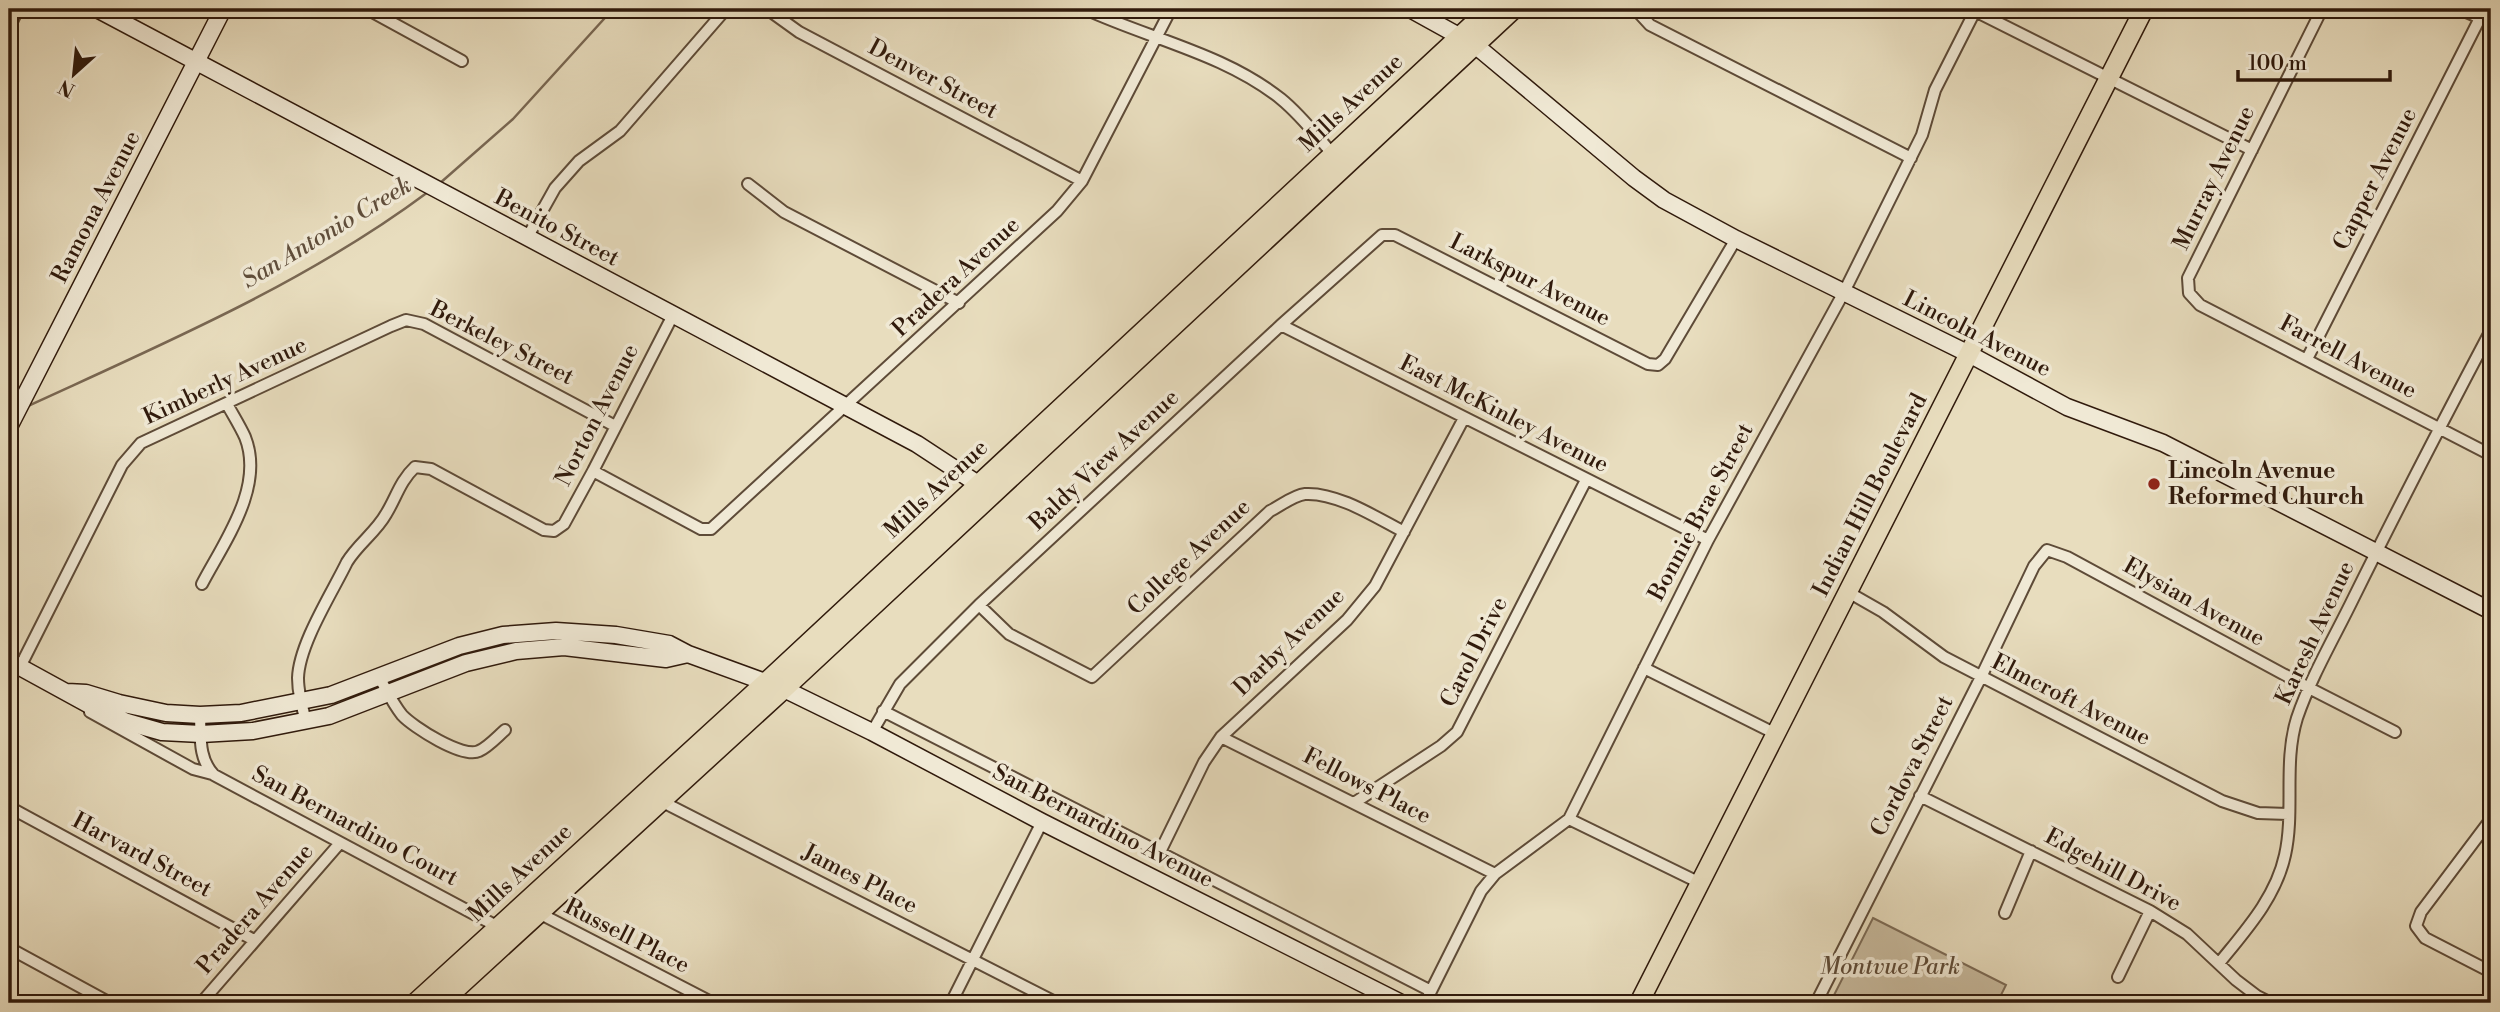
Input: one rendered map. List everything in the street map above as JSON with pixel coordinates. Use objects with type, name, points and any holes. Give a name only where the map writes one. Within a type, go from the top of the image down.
[{"type":"main road","name":"Mills Avenue","points":[[1467,41],[1489,9]]},
{"type":"main road","name":"Mills Avenue","points":[[415,1003],[506,931],[652,796],[766,682],[985,488],[1467,41],[1514,9]]},
{"type":"main road","name":"Indian Hill Boulevard","points":[[1639,1003],[2144,9]]},
{"type":"main road","name":"Mills Avenue","points":[[652,796],[784,690],[985,488]]},
{"type":"main road","name":"Mills Avenue","points":[[441,1003],[506,931]]},
{"type":"street","points":[[9,28],[19,9]]},
{"type":"street","name":"Benito Street","points":[[97,9],[917,444],[985,488]]},
{"type":"street","name":"Ramona Avenue","points":[[10,425],[223,9]]},
{"type":"street","points":[[367,9],[462,61]]},
{"type":"street","points":[[527,238],[555,188],[579,161],[621,131],[726,9]]},
{"type":"street","name":"Denver Street","points":[[767,9],[799,32],[1082,180]]},
{"type":"street","points":[[1085,9],[1234,70],[1266,89],[1292,109],[1338,160]]},
{"type":"street","name":"Pradera Avenue","points":[[593,471],[702,529],[710,529],[1057,211],[1082,180],[1171,9]]},
{"type":"street","name":"Lincoln Avenue","points":[[1410,9],[1467,41],[1664,200],[1736,239],[1969,354],[2067,407],[2163,443],[2491,611]]},
{"type":"street","name":"Murray Avenue","points":[[2189,293],[2188,278],[2322,9]]},
{"type":"street","points":[[2460,9],[2491,23]]},
{"type":"street","points":[[1973,10],[2252,150]]},
{"type":"street","name":"Bonnie Brae Street","points":[[1425,1003],[1481,891],[1495,874],[1569,819],[1708,540],[1844,292],[1911,158],[1925,128],[1935,90],[1973,10]]},
{"type":"street","points":[[1639,11],[1650,25],[1911,158]]},
{"type":"street","name":"Capper Avenue","points":[[2307,359],[2480,18]]},
{"type":"street","points":[[748,184],[784,212],[959,303]]},
{"type":"street","name":"Larkspur Avenue","points":[[1382,235],[1395,235],[1648,364],[1658,365],[1665,359],[1736,239]]},
{"type":"street","name":"Baldy View Avenue","points":[[872,732],[900,684],[979,605],[1280,325],[1382,235]]},
{"type":"street","name":"Farrell Avenue","points":[[2189,293],[2200,305],[2491,455]]},
{"type":"street","name":"Norton Avenue","points":[[300,703],[298,679],[304,649],[352,555],[386,515],[404,478],[415,467],[431,469],[544,530],[554,531],[564,524],[673,315]]},
{"type":"street","name":"Berkeley Street","points":[[406,320],[424,324],[615,425]]},
{"type":"street","name":"Kimberly Avenue","points":[[14,664],[122,466],[141,443],[406,320]]},
{"type":"street","name":"East McKinley Avenue","points":[[1280,325],[1708,540]]},
{"type":"street","name":"Karesh Avenue","points":[[2220,962],[2256,917],[2275,886],[2285,855],[2289,814],[2290,746],[2297,717],[2309,688],[2491,330]]},
{"type":"street","points":[[202,584],[242,508],[250,486],[251,463],[246,439],[227,404]]},
{"type":"street","name":"Darby Avenue","points":[[1159,854],[1204,762],[1221,737],[1347,620],[1375,586],[1464,418]]},
{"type":"street","name":"Carol Drive","points":[[1354,803],[1441,746],[1457,732],[1586,480]]},
{"type":"street","name":"College Avenue","points":[[979,605],[1009,634],[1092,677],[1270,511],[1304,494],[1349,504],[1404,532]]},
{"type":"street","name":"Cordova Street","points":[[1816,1003],[1981,677],[2034,566],[2047,550]]},
{"type":"street","name":"Elysian Avenue","points":[[2047,550],[2067,557],[2395,732]]},
{"type":"street","name":"Elmcroft Avenue","points":[[1848,592],[1883,612],[1944,657],[2222,801],[2258,813],[2289,814]]},
{"type":"street","name":"San Bernardino Avenue","points":[[66,692],[86,692],[119,703],[166,713],[241,713],[331,695],[459,646],[503,635],[556,631],[616,635],[669,644],[688,654],[766,682],[872,732],[1042,822],[1401,1003]]},
{"type":"street","points":[[14,664],[93,707],[127,722],[162,732],[201,734],[253,731],[306,722],[353,708],[466,663],[516,651],[564,647],[666,659],[688,654]]},
{"type":"street","points":[[1644,668],[1776,734]]},
{"type":"street","points":[[379,677],[401,714],[419,728],[461,751],[471,754],[480,751],[505,730]]},
{"type":"street","name":"San Bernardino Court","points":[[66,692],[80,706],[118,730],[192,769],[214,775],[506,931]]},
{"type":"street","points":[[300,703],[306,722]]},
{"type":"street","points":[[883,711],[1431,991]]},
{"type":"street","points":[[200,715],[202,756],[214,775]]},
{"type":"street","name":"Fellows Place","points":[[1221,737],[1495,874]]},
{"type":"street","name":"James Place","points":[[652,796],[1057,1003]]},
{"type":"street","name":"Edgehill Drive","points":[[1920,796],[2150,911],[2187,934],[2220,962],[2236,980],[2257,996],[2272,1003]]},
{"type":"street","name":"Harvard Street","points":[[9,807],[254,940]]},
{"type":"street","points":[[2491,818],[2421,912],[2416,926],[2425,938],[2491,972]]},
{"type":"street","points":[[1569,819],[1700,883]]},
{"type":"street","points":[[951,1003],[1042,822]]},
{"type":"street","name":"Pradera Avenue","points":[[201,1003],[341,843]]},
{"type":"street","points":[[2005,913],[2031,851]]},
{"type":"street","name":"Russell Place","points":[[531,908],[713,1003]]},
{"type":"street","points":[[2118,977],[2150,911]]},
{"type":"street","points":[[9,948],[110,1003]]},
{"type":"green space","name":"Montvue Park","points":[[1873,918],[2006,985],[1997,1003],[1830,1003]]},
{"type":"waterway","name":"San Antonio Creek","points":[[439,184],[513,119],[613,9]]},
{"type":"waterway","name":"San Antonio Creek","points":[[28,406],[234,310],[333,255],[428,192]]},
{"type":"place","name":"Lincoln Avenue Reformed Church","points":[[2154,484]]}]
